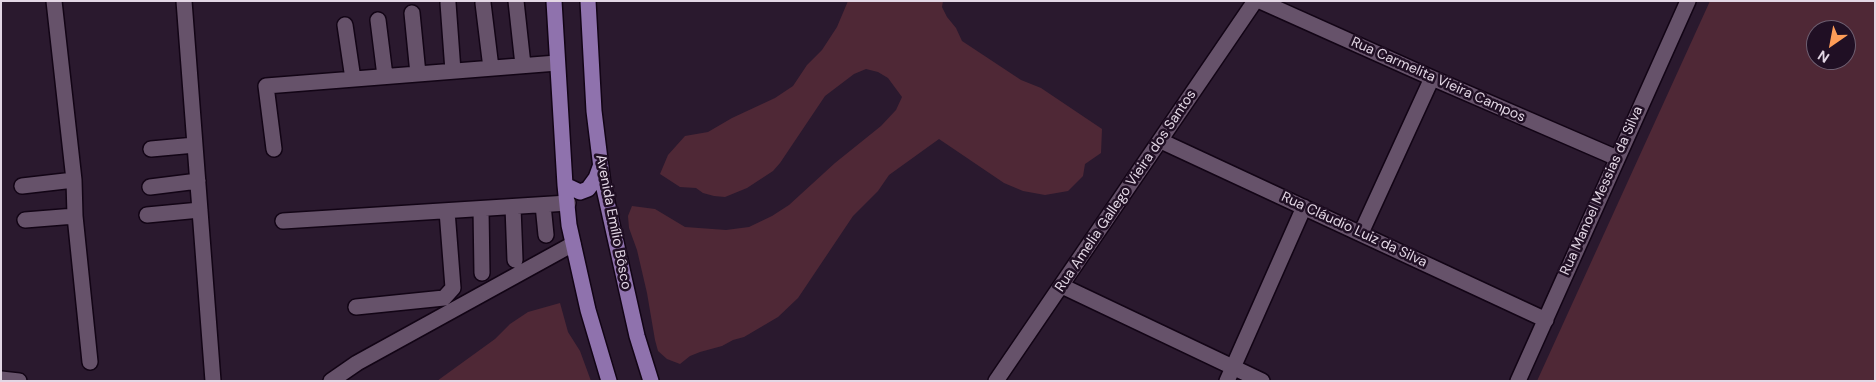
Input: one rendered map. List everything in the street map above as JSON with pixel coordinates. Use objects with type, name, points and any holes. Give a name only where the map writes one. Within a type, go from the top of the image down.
[{"type":"main road","points":[[554,1],[564,186],[573,244],[588,310],[609,381]]},
{"type":"main road","name":"Avenida Emílio Bôsco","points":[[588,1],[594,111],[600,166],[613,237],[651,381]]},
{"type":"main road","points":[[564,186],[580,192],[588,189],[596,178],[600,166]]},
{"type":"street","points":[[54,1],[74,180],[75,216],[90,362]]},
{"type":"street","points":[[184,1],[213,381]]},
{"type":"street","points":[[516,1],[523,65]]},
{"type":"street","name":"Rua Amelia Gallego Vieira dos Santos","points":[[996,381],[1255,1]]},
{"type":"street","name":"Rua Carmelita Vieira Campos","points":[[1260,1],[1617,158]]},
{"type":"street","name":"Rua Manoel Messias da Silva","points":[[1518,381],[1687,1]]},
{"type":"street","points":[[448,3],[453,71]]},
{"type":"street","points":[[483,3],[491,68]]},
{"type":"street","points":[[412,13],[418,74]]},
{"type":"street","points":[[378,20],[385,76]]},
{"type":"street","points":[[345,24],[353,79]]},
{"type":"street","points":[[274,149],[266,86],[558,63]]},
{"type":"street","points":[[1361,233],[1432,78]]},
{"type":"street","name":"Rua Cláudio Luiz da Silva","points":[[1161,141],[1546,320]]},
{"type":"street","points":[[151,149],[195,145]]},
{"type":"street","points":[[22,186],[74,180]]},
{"type":"street","points":[[150,187],[198,181]]},
{"type":"street","points":[[282,221],[568,203]]},
{"type":"street","points":[[543,205],[546,235]]},
{"type":"street","points":[[513,207],[515,260]]},
{"type":"street","points":[[1230,374],[1304,207]]},
{"type":"street","points":[[481,209],[482,273]]},
{"type":"street","points":[[147,214],[200,210]]},
{"type":"street","points":[[356,307],[444,298],[453,288],[447,211]]},
{"type":"street","points":[[24,220],[75,216]]},
{"type":"street","points":[[331,381],[374,353],[573,244]]},
{"type":"street","points":[[1062,286],[1230,374],[1262,381]]},
{"type":"street","points":[[1,379],[19,381]]},
{"type":"shaded area","points":[[848,1],[943,1],[942,7],[962,41],[1021,80],[1041,88],[1102,129],[1101,153],[1085,164],[1083,176],[1068,191],[1045,195],[1023,191],[1004,183],[939,139],[889,175],[878,191],[853,216],[798,298],[778,317],[744,337],[690,356],[680,364],[667,359],[658,351],[637,250],[629,228],[628,216],[632,206],[655,209],[685,227],[726,230],[749,227],[789,205],[835,163],[881,126],[896,110],[902,97],[888,78],[878,72],[866,69],[854,74],[825,96],[780,163],[773,171],[747,188],[725,197],[714,196],[703,193],[696,188],[680,187],[660,174],[668,155],[685,136],[708,132],[732,118],[775,98],[793,86],[807,65],[822,50],[837,27]]},
{"type":"shaded area","points":[[1710,1],[1875,1],[1875,381],[1537,381]]},
{"type":"shaded area","points":[[560,303],[568,332],[580,351],[591,381],[437,381],[495,339],[510,324],[528,312]]}]
